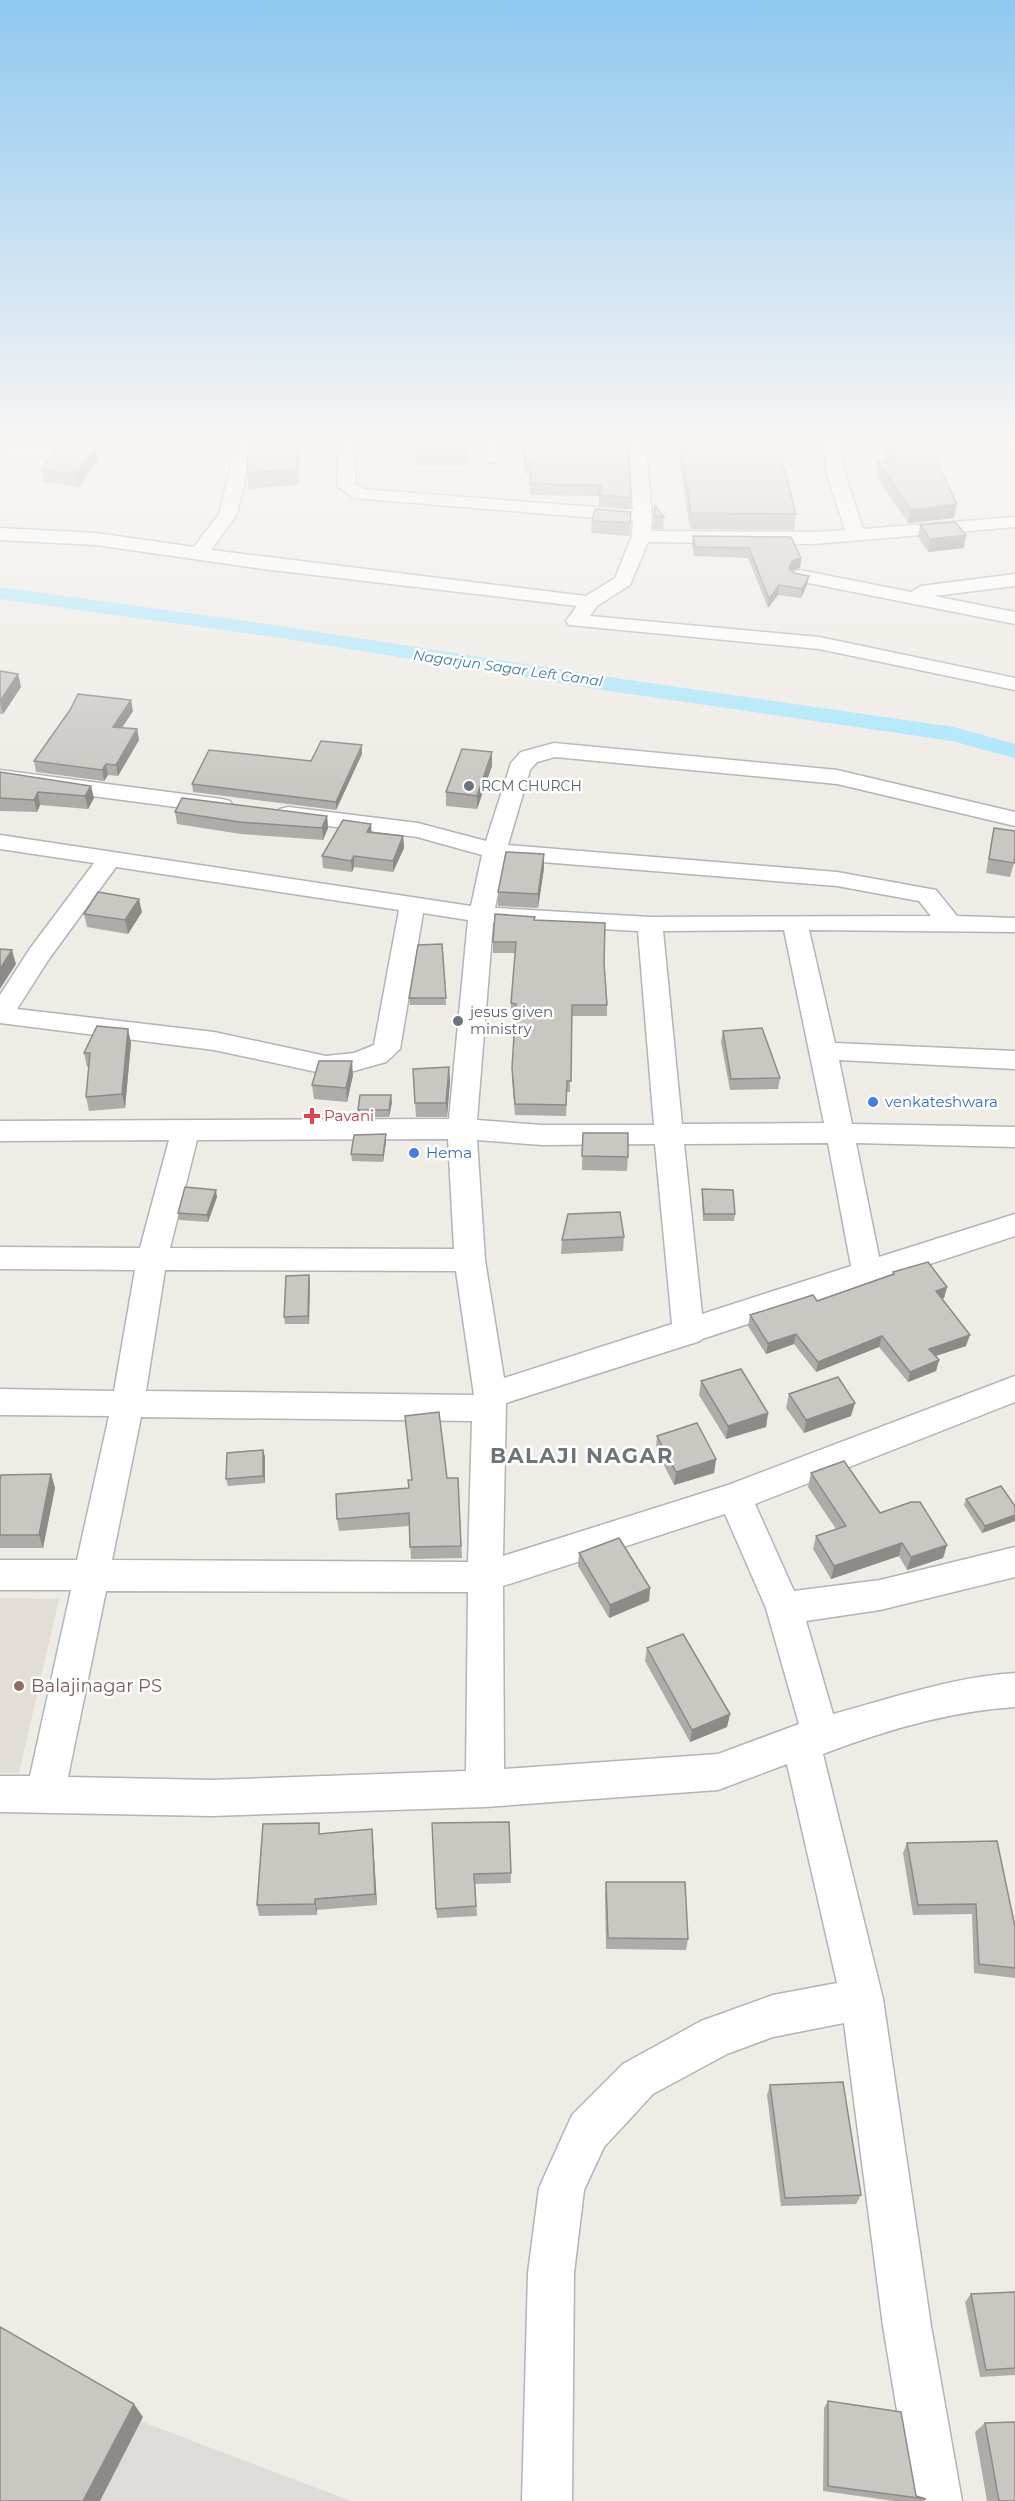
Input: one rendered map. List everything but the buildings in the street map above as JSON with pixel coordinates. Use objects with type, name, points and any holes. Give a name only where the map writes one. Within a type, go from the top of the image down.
[{"type":"street","points":[[205,555],[591,602]]},
{"type":"street","points":[[634,555],[623,581],[591,602],[576,621],[819,643],[1015,684]]},
{"type":"street","points":[[800,576],[871,588],[897,596],[1015,618]]},
{"type":"street","points":[[897,596],[1015,580]]},
{"type":"street","points":[[485,1789],[486,1482],[490,1402],[470,1260],[462,1129],[481,915],[495,851],[519,768],[530,757],[554,750],[837,777],[1015,819]]},
{"type":"street","points":[[0,777],[418,830],[495,851],[837,879],[927,895],[950,923]]},
{"type":"street","points":[[0,842],[481,915],[650,924],[795,922],[1015,925]]},
{"type":"street","points":[[110,858],[38,956],[0,1015],[214,1041],[326,1065],[354,1062],[376,1056],[387,1049],[412,903]]},
{"type":"street","points":[[795,922],[824,1051],[838,1133],[867,1271]]},
{"type":"street","points":[[650,924],[689,1333]]},
{"type":"street","points":[[9,953],[38,956]]},
{"type":"street","points":[[824,1051],[1015,1060]]},
{"type":"street","points":[[45,1795],[94,1575],[128,1403],[152,1259],[186,1129]]},
{"type":"street","points":[[0,1131],[462,1129],[542,1135],[838,1133],[1015,1137]]},
{"type":"street","points":[[0,1402],[490,1402],[867,1271],[1015,1225]]},
{"type":"street","points":[[0,1258],[470,1260]]},
{"type":"street","points":[[0,1575],[486,1577],[735,1497],[1015,1389]]},
{"type":"street","points":[[735,1497],[784,1608],[811,1739],[862,1999],[907,2326],[937,2501]]},
{"type":"street","points":[[784,1608],[880,1595],[1015,1562]]},
{"type":"street","points":[[0,1794],[212,1798],[485,1789],[718,1772],[811,1739],[948,1700],[1015,1690]]},
{"type":"street","points":[[547,2501],[551,2274],[562,2188],[588,2132],[638,2079],[716,2036],[773,2016],[862,1999]]},
{"type":"shaded area","name":"Balajinagar PS","points":[[0,1598],[59,1599],[19,1773],[0,1773]]},
{"type":"shaded area","points":[[0,2368],[351,2501],[0,2501]]},
{"type":"waterway","name":"Nagarjun Sagar Left Canal","points":[[0,593],[281,632],[609,684],[954,734],[1015,751]]},
{"type":"place","name":"RCM CHURCH","points":[[469,786]]},
{"type":"place","name":"jesus given ministry","points":[[458,1021]]},
{"type":"place","name":"venkateshwara","points":[[873,1102]]},
{"type":"place","name":"Pavani","points":[[312,1116]]},
{"type":"place","name":"Hema","points":[[414,1153]]},
{"type":"place","name":"Balajinagar PS","points":[[19,1686]]},
{"type":"district","name":"BALAJI NAGAR","points":[[582,1456]]}]
